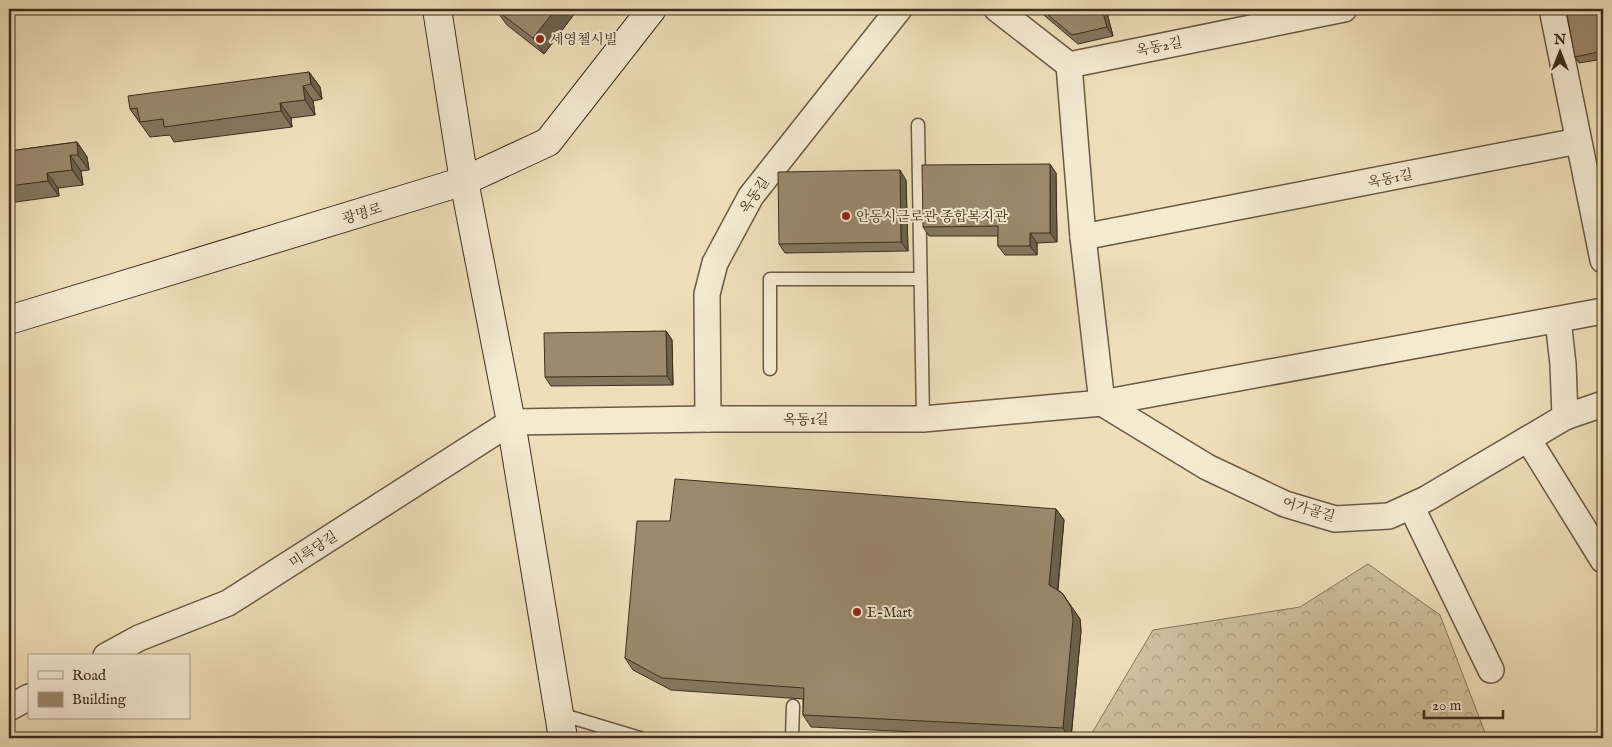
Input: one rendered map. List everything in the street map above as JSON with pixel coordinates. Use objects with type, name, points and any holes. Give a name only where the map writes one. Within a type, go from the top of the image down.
[{"type":"street","points":[[437,9],[464,182],[510,422],[562,726]]},
{"type":"street","name":"광명로","points":[[9,320],[464,182],[548,142],[652,9]]},
{"type":"street","name":"옥동길","points":[[708,419],[706,294],[715,264],[750,196],[899,9]]},
{"type":"street","points":[[997,9],[1069,65],[1083,237],[1102,403]]},
{"type":"street","name":"옥동2길","points":[[1069,65],[1341,9]]},
{"type":"street","points":[[1552,9],[1603,260]]},
{"type":"street","name":"옥동1길","points":[[1083,237],[1578,141]]},
{"type":"street","name":"옥동1길","points":[[510,422],[708,419],[923,419],[1102,403],[1603,311]]},
{"type":"street","points":[[1558,320],[1563,364],[1565,417]]},
{"type":"street","name":"어가골길","points":[[1102,403],[1207,467],[1285,504],[1335,519],[1389,516],[1426,499],[1565,417],[1603,404]]},
{"type":"street","name":"미륵당길","points":[[110,654],[139,638],[228,603],[510,422]]},
{"type":"street","points":[[1528,439],[1603,560]]},
{"type":"street","points":[[1411,506],[1491,670]]},
{"type":"street","points":[[9,708],[28,698]]},
{"type":"lane","points":[[918,125],[923,419]]},
{"type":"lane","points":[[770,370],[770,279],[920,279]]},
{"type":"lane","points":[[792,738],[793,706]]},
{"type":"lane","points":[[562,726],[640,738]]},
{"type":"green space","points":[[1368,564],[1440,615],[1487,738],[1089,738],[1153,630],[1300,607]]},
{"type":"building","points":[[497,9],[556,9],[533,38]]},
{"type":"building","points":[[1041,9],[1102,9],[1107,27],[1072,35]]},
{"type":"building","points":[[1566,9],[1603,9],[1603,51],[1575,57]]},
{"type":"building","points":[[309,72],[311,84],[303,86],[305,100],[280,103],[281,111],[164,127],[163,119],[140,122],[137,108],[130,109],[128,96]]},
{"type":"building","points":[[77,142],[78,155],[70,155],[72,170],[47,173],[48,181],[9,186],[9,151]]},
{"type":"building","points":[[1050,164],[1050,233],[1030,233],[1030,246],[998,246],[998,226],[923,227],[922,165]]},
{"type":"building","name":"안동시근로관 종합복지관","points":[[900,170],[901,242],[779,244],[778,172]]},
{"type":"building","points":[[666,331],[667,376],[545,377],[544,333]]},
{"type":"building","name":"E-Mart","points":[[675,479],[1056,509],[1049,585],[1062,593],[1071,607],[1073,619],[1063,728],[803,715],[804,688],[662,678],[625,658],[637,521],[670,521]]},
{"type":"place","name":"세영첼시빌","points":[[540,39]]},
{"type":"place","name":"안동시근로관 종합복지관","points":[[846,216]]},
{"type":"place","name":"E-Mart","points":[[857,612]]}]
